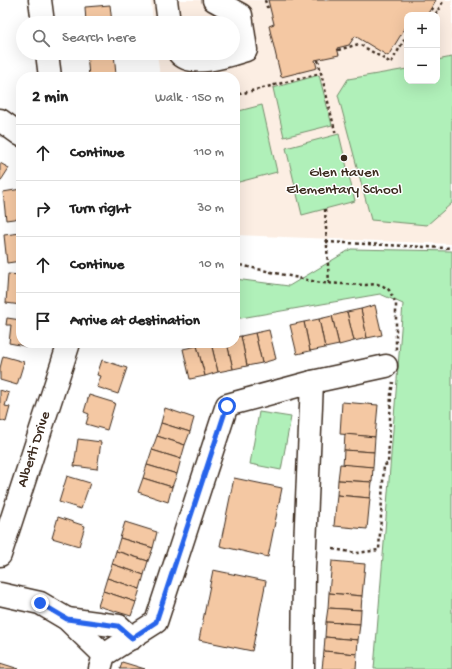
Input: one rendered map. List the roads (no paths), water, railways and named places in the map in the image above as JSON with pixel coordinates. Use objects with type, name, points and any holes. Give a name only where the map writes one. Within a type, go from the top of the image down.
[{"type":"street","points":[[40,0],[42,16]]},
{"type":"street","points":[[166,0],[168,16]]},
{"type":"street","points":[[214,0],[241,15],[246,50],[240,52]]},
{"type":"street","points":[[48,60],[49,72]]},
{"type":"street","points":[[0,120],[16,131]]},
{"type":"street","name":"Alberti Drive","points":[[0,555],[67,348]]},
{"type":"street","points":[[0,594],[40,603],[67,619],[102,662],[132,638],[156,622],[227,406],[312,382],[386,366]]},
{"type":"street","points":[[303,669],[304,570],[312,382]]},
{"type":"street","points":[[67,619],[118,626],[132,638]]},
{"type":"place","name":"Glen Haven Elementary School","points":[[344,158]]}]
